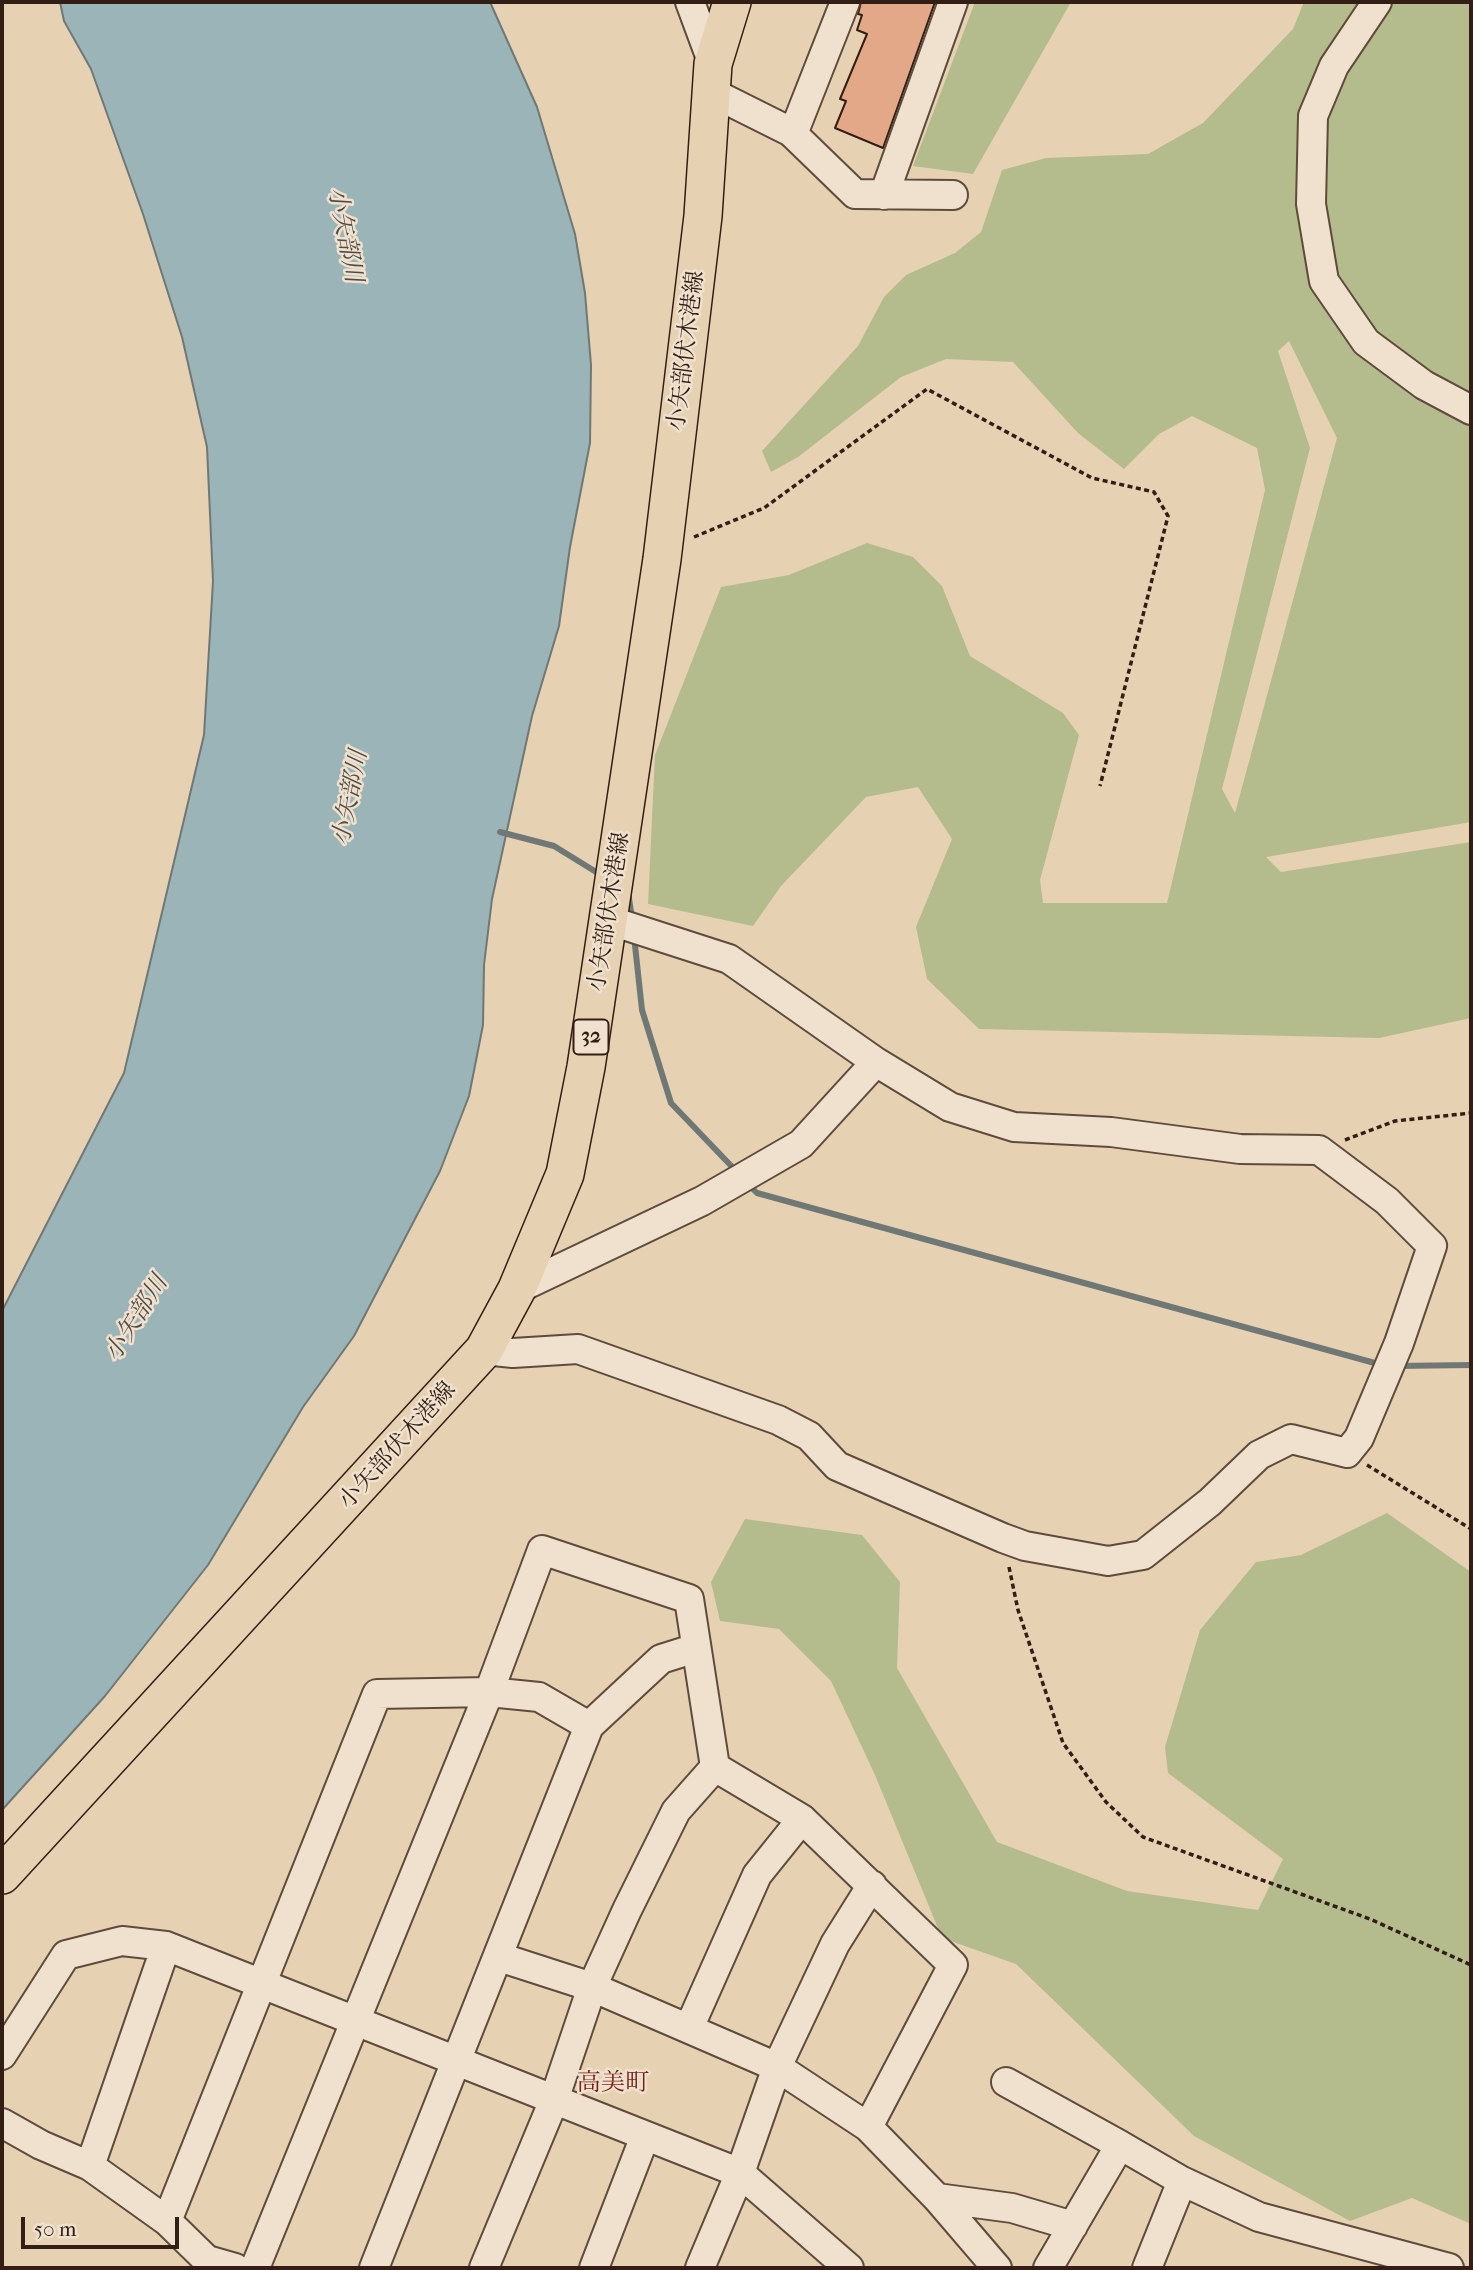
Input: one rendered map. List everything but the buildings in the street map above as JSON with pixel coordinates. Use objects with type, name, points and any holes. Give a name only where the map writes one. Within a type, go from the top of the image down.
[{"type":"main road","name":"小矢部伏木港線","points":[[2,1874],[484,1350],[517,1289],[565,1174],[586,1067],[663,550],[703,216],[712,78],[732,2]]},
{"type":"street","points":[[690,2],[712,78],[793,134],[855,194],[953,195]]},
{"type":"street","points":[[793,134],[845,2]]},
{"type":"street","points":[[884,195],[953,2]]},
{"type":"street","points":[[1377,2],[1334,66],[1313,116],[1311,204],[1324,281],[1366,342],[1424,385],[1471,410]]},
{"type":"street","points":[[484,1350],[513,1353],[578,1349],[778,1420],[808,1436],[837,1466],[1003,1538],[1025,1546],[1108,1561],[1143,1555],[1210,1502],[1259,1455],[1291,1439],[1347,1453],[1359,1438],[1399,1343],[1432,1246],[1387,1201],[1319,1150],[1240,1149],[1111,1132],[1014,1127],[950,1107],[876,1062],[729,959],[608,920]]},
{"type":"street","points":[[517,1289],[702,1201],[801,1144],[876,1062]]},
{"type":"street","points":[[255,2268],[357,2023],[489,1692],[542,1550],[689,1599],[715,1767]]},
{"type":"street","points":[[374,2268],[589,1727],[661,1659],[696,1648]]},
{"type":"street","points":[[167,2221],[377,1694],[489,1692],[539,1697],[589,1727]]},
{"type":"street","points":[[715,1767],[802,1819],[953,1965],[868,2127]]},
{"type":"street","points":[[484,2268],[554,2100],[592,1987],[676,1811],[715,1767]]},
{"type":"street","points":[[689,2028],[757,1875],[802,1819]]},
{"type":"street","points":[[700,2268],[740,2173],[776,2067],[835,1944],[872,1885]]},
{"type":"street","points":[[2,2055],[66,1955],[122,1941],[166,1946],[740,2173],[849,2268]]},
{"type":"street","points":[[90,2165],[166,1946]]},
{"type":"street","points":[[499,1957],[592,1987],[776,2067],[868,2127],[937,2198],[997,2268]]},
{"type":"street","points":[[1006,2082],[1182,2181],[1259,2217],[1449,2268]]},
{"type":"street","points":[[2,2123],[41,2145],[90,2165],[167,2221],[207,2260],[234,2268]]},
{"type":"street","points":[[594,2268],[645,2136]]},
{"type":"street","points":[[1048,2268],[1120,2144]]},
{"type":"street","points":[[1147,2268],[1182,2181]]},
{"type":"street","points":[[937,2198],[1012,2208],[1073,2226]]},
{"type":"path","points":[[663,550],[764,508],[927,389],[1092,478],[1154,492],[1168,516],[1100,786]]},
{"type":"path","points":[[1319,1150],[1395,1121],[1471,1113]]},
{"type":"path","points":[[1347,1453],[1471,1529]]},
{"type":"path","points":[[1003,1538],[1018,1610],[1063,1743],[1106,1802],[1143,1837],[1370,1919],[1471,1965]]},
{"type":"green space","points":[[975,2],[1071,2],[973,174],[913,166]]},
{"type":"green space","points":[[1304,2],[1471,2],[1471,822],[1266,857],[1281,872],[1471,842],[1471,1018],[1379,1038],[979,1029],[927,979],[916,927],[952,839],[918,787],[866,797],[781,886],[753,926],[648,904],[655,755],[721,587],[789,575],[867,543],[913,557],[942,586],[970,656],[1063,713],[1079,735],[1040,880],[1043,903],[1167,903],[1265,490],[1257,448],[1192,416],[1159,434],[1124,469],[1078,433],[1013,362],[946,359],[901,377],[798,457],[771,472],[762,451],[858,346],[884,297],[906,275],[955,253],[981,232],[1002,170],[1046,158],[1148,154],[1203,123],[1293,29]],"holes":[[[1289,341],[1337,438],[1235,813],[1222,789],[1310,448],[1278,351]]]},
{"type":"green space","points":[[1387,1513],[1471,1572],[1471,2224],[1412,2198],[1350,2221],[1194,2136],[1016,1964],[942,1938],[875,1775],[831,1681],[779,1629],[720,1621],[711,1582],[745,1519],[862,1535],[900,1582],[897,1668],[997,1842],[1127,1891],[1258,1910],[1283,1859],[1168,1773],[1165,1747],[1200,1630],[1256,1562],[1301,1555]]},
{"type":"water","name":"小矢部川","points":[[60,2],[490,2],[537,107],[575,234],[585,293],[591,365],[590,443],[570,547],[559,626],[532,716],[492,899],[484,965],[483,1025],[469,1096],[440,1171],[354,1336],[303,1407],[208,1565],[105,1696],[2,1810],[2,1311],[124,1073],[204,735],[213,581],[207,447],[182,337],[143,214],[91,69],[64,21]]},
{"type":"waterway","points":[[500,832],[554,846],[601,875]]},
{"type":"waterway","points":[[628,892],[632,918]]},
{"type":"waterway","points":[[634,936],[642,1010],[671,1103],[738,1173]]},
{"type":"waterway","points":[[748,1184],[757,1193],[1382,1365]]},
{"type":"waterway","points":[[1396,1366],[1471,1365]]},
{"type":"district","name":"高美町","points":[[613,2084]]}]
